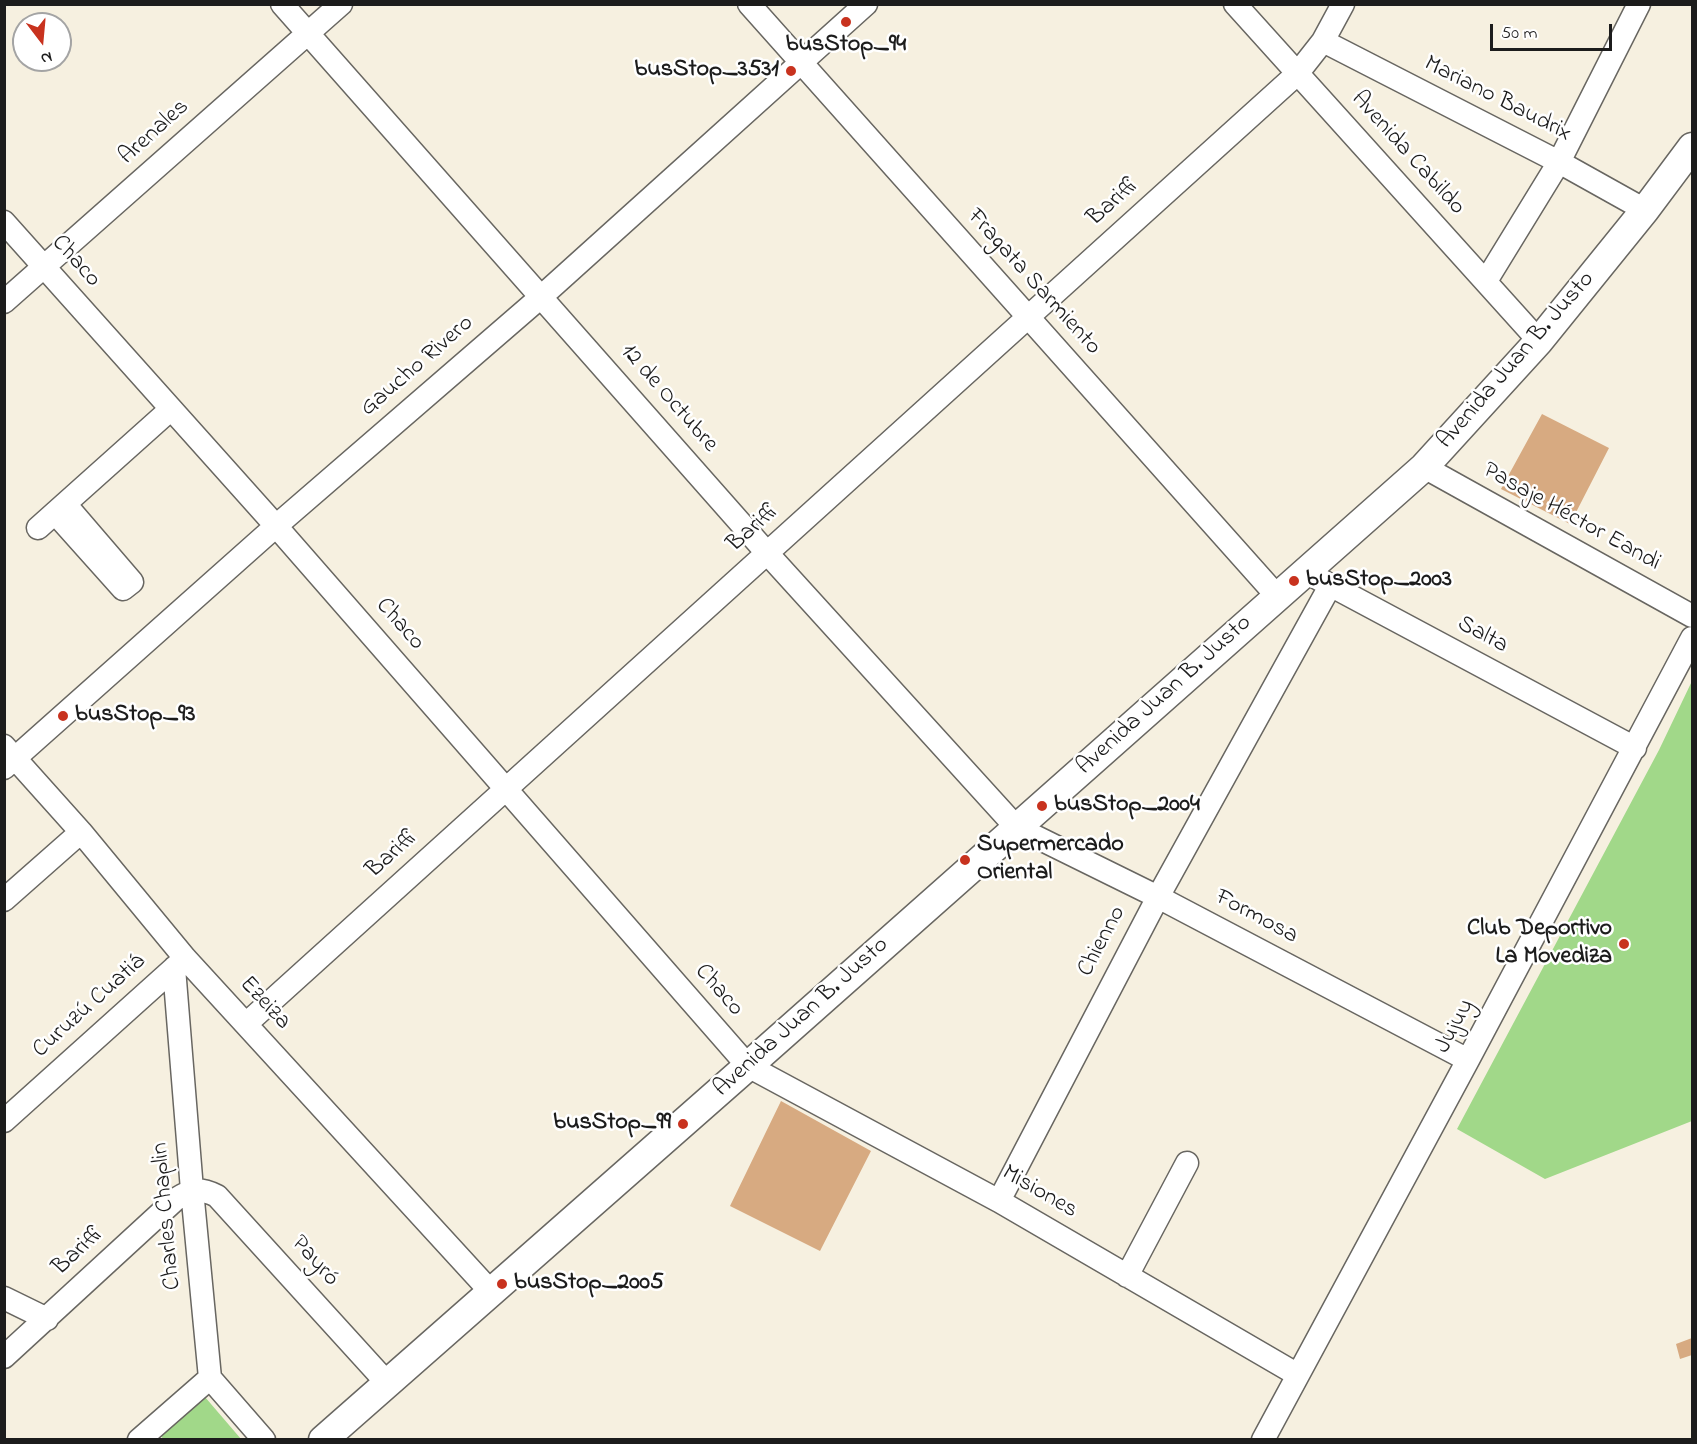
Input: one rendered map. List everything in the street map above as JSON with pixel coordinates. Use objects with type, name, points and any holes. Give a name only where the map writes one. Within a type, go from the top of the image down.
[{"type":"main road","name":"Avenida Juan B. Justo","points":[[324,1440],[1424,467],[1539,340],[1645,210],[1692,147]]},
{"type":"street","name":"12 de Octubre","points":[[282,4],[767,553],[1016,827]]},
{"type":"street","name":"Arenales","points":[[4,302],[341,4]]},
{"type":"street","name":"Fragata Sarmiento","points":[[749,4],[1277,596]]},
{"type":"street","name":"Gaucho Rivero","points":[[8,758],[542,296],[866,4]]},
{"type":"street","name":"Avenida Cabildo","points":[[1235,4],[1539,340]]},
{"type":"street","name":"Bariffi","points":[[246,1024],[1297,74],[1323,41],[1343,4]]},
{"type":"street","points":[[1486,281],[1559,162],[1639,4]]},
{"type":"street","name":"Mariano Baudrix","points":[[1323,41],[1559,162],[1645,210]]},
{"type":"street","name":"Chaco","points":[[4,222],[276,526],[748,1066]]},
{"type":"street","points":[[53,515],[171,409]]},
{"type":"street","name":"Pasaje Héctor Eandi","points":[[1424,467],[1692,616]]},
{"type":"street","name":"Salta","points":[[1305,571],[1635,748]]},
{"type":"street","name":"Chienno","points":[[999,1201],[1158,897],[1330,586]]},
{"type":"street","name":"Jujuy","points":[[1263,1440],[1692,638]]},
{"type":"street","name":"Ezeiza","points":[[8,758],[81,832],[179,963],[246,1024],[492,1293]]},
{"type":"street","name":"Formosa","points":[[1016,827],[1158,897],[1468,1060]]},
{"type":"street","points":[[4,900],[81,832]]},
{"type":"street","name":"Curuzú Cuatiá","points":[[4,1120],[179,963]]},
{"type":"street","name":"Charles Chaplin","points":[[179,963],[192,1190],[210,1378]]},
{"type":"street","name":"Misiones","points":[[748,1066],[999,1201],[1298,1375]]},
{"type":"street","points":[[1127,1276],[1187,1163]]},
{"type":"street","name":"Bariffi","points":[[4,1357],[176,1199],[192,1190]]},
{"type":"street","name":"Payró","points":[[192,1190],[207,1191],[217,1196],[388,1384]]},
{"type":"street","points":[[4,1298],[46,1319]]},
{"type":"street","points":[[139,1440],[210,1378],[264,1440]]},
{"type":"green space","name":"Club Deportivo La Movediza","points":[[1692,681],[1692,1121],[1545,1179],[1457,1129],[1659,750]]},
{"type":"green space","points":[[205,1397],[241,1439],[164,1440],[161,1436]]},
{"type":"building","points":[[1542,414],[1609,448],[1570,524],[1501,489]]},
{"type":"building","points":[[781,1101],[871,1151],[820,1251],[730,1206]]},
{"type":"building","points":[[1692,1338],[1692,1355],[1680,1359],[1676,1344]]},
{"type":"place","name":"busStop_94","points":[[846,22]]},
{"type":"place","name":"busStop_3531","points":[[791,71]]},
{"type":"place","name":"busStop_2003","points":[[1294,581]]},
{"type":"place","name":"busStop_93","points":[[63,716]]},
{"type":"place","name":"busStop_2004","points":[[1042,806]]},
{"type":"place","name":"Supermercado Oriental","points":[[965,860]]},
{"type":"place","name":"Club Deportivo La Movediza","points":[[1624,944]]},
{"type":"place","name":"busStop_99","points":[[683,1124]]},
{"type":"place","name":"busStop_2005","points":[[502,1284]]}]
